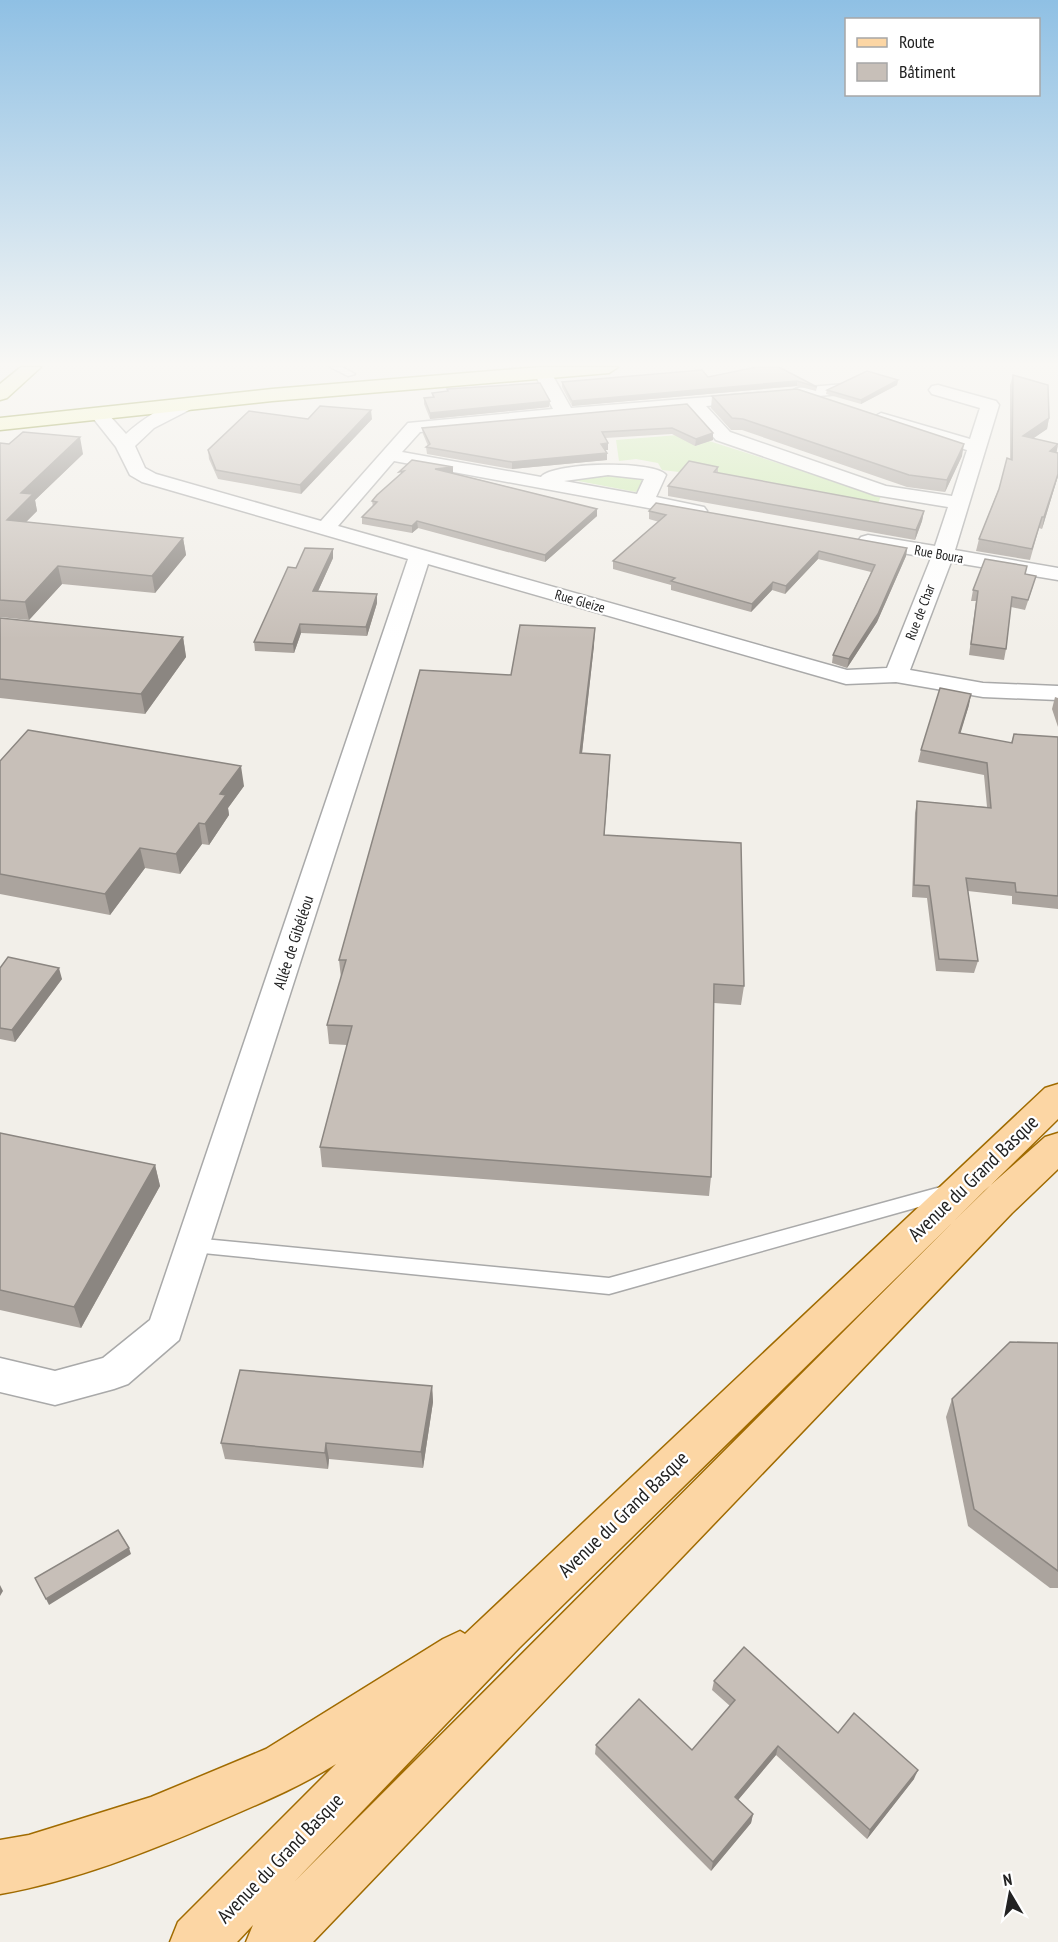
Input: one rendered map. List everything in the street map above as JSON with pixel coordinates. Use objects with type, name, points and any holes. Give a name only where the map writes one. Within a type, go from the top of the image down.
[{"type":"main road","name":"Avenue du Grand Basque","points":[[198,1942],[502,1630],[1058,1096]]},
{"type":"main road","name":"Avenue du Grand Basque","points":[[274,1942],[998,1202],[1058,1147]]},
{"type":"main road","points":[[0,1867],[29,1862],[152,1823],[284,1767],[502,1630]]},
{"type":"street","name":"Rue Gleize","points":[[131,458],[137,471],[149,478],[846,677],[896,675],[983,690],[1058,693]]},
{"type":"street","points":[[326,528],[388,458]]},
{"type":"street","points":[[404,458],[712,513]]},
{"type":"street","points":[[787,458],[882,490],[958,503]]},
{"type":"street","name":"Rue de Char","points":[[896,675],[942,555],[974,458]]},
{"type":"street","points":[[524,481],[608,469],[656,475],[644,501]]},
{"type":"street","name":"Rue Boura","points":[[850,538],[1058,574]]},
{"type":"street","name":"Allée de Gibéléou","points":[[0,1375],[55,1388],[114,1372],[166,1329],[420,555]]},
{"type":"lane","points":[[193,1245],[609,1286],[962,1188]]},
{"type":"green space","points":[[619,458],[761,458],[881,496],[877,506],[684,469],[679,472],[662,470],[658,463],[636,459],[619,461]]},
{"type":"green space","points":[[608,475],[644,481],[636,492],[573,480]]},
{"type":"building","points":[[0,458],[58,458],[21,493],[33,494],[7,520],[183,538],[152,576],[58,566],[25,602],[0,600]]},
{"type":"building","points":[[211,458],[326,458],[300,485],[216,470]]},
{"type":"building","points":[[487,458],[558,458],[512,462]]},
{"type":"building","points":[[858,458],[958,458],[947,480],[909,475]]},
{"type":"building","points":[[1007,458],[1012,460],[1012,458],[1058,458],[1058,474],[1032,549],[979,539],[999,489]]},
{"type":"building","points":[[412,460],[453,467],[435,469],[597,509],[545,555],[417,521],[412,526],[362,517],[377,502],[372,501],[377,495],[404,471],[399,472]]},
{"type":"building","points":[[689,461],[718,467],[714,472],[924,511],[916,530],[668,486]]},
{"type":"building","points":[[656,503],[907,548],[878,614],[849,659],[833,655],[875,565],[819,551],[786,586],[773,582],[752,604],[671,581],[675,578],[613,561],[666,515],[649,511]]},
{"type":"building","points":[[305,548],[333,549],[313,591],[377,594],[366,627],[300,624],[293,644],[254,642],[288,567],[296,568]]},
{"type":"building","points":[[985,559],[1027,566],[1025,574],[1036,576],[1028,600],[1012,597],[1006,649],[971,644],[978,591],[973,590]]},
{"type":"building","points":[[0,618],[183,637],[141,694],[0,679]]},
{"type":"building","points":[[520,625],[595,628],[580,753],[610,755],[604,835],[741,843],[744,986],[714,984],[711,1177],[320,1147],[352,1026],[327,1025],[346,960],[339,960],[420,670],[511,675]]},
{"type":"building","points":[[940,688],[971,694],[959,733],[1012,743],[1014,734],[1058,737],[1058,896],[1016,892],[1015,883],[966,878],[978,961],[939,959],[929,886],[914,885],[917,801],[991,808],[987,763],[921,750]]},
{"type":"building","points":[[28,730],[241,766],[220,794],[226,795],[205,824],[199,823],[176,854],[140,848],[105,894],[0,874],[0,761]]},
{"type":"building","points":[[8,957],[59,968],[12,1030],[0,1028],[0,968]]},
{"type":"building","points":[[0,1133],[155,1165],[74,1307],[0,1290]]},
{"type":"building","points":[[1010,1342],[1058,1343],[1058,1571],[974,1509],[952,1399]]},
{"type":"building","points":[[240,1370],[432,1386],[421,1452],[326,1443],[325,1453],[221,1443]]},
{"type":"building","points":[[118,1530],[129,1548],[46,1599],[35,1578]]},
{"type":"building","points":[[744,1647],[838,1733],[854,1713],[918,1770],[870,1830],[778,1746],[735,1797],[753,1814],[713,1862],[596,1745],[639,1699],[692,1750],[735,1700],[714,1681]]}]
